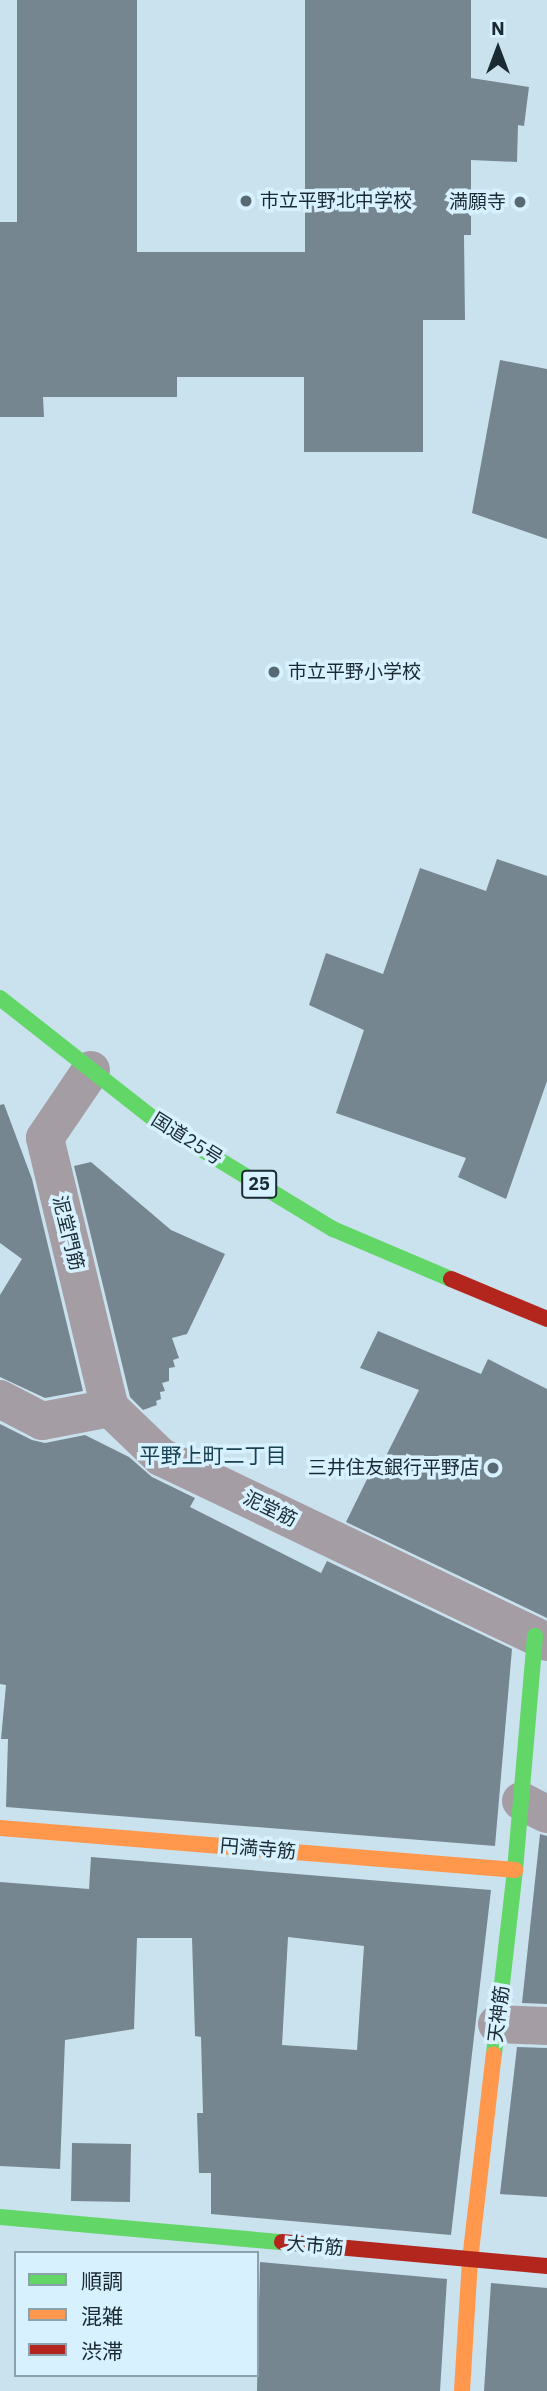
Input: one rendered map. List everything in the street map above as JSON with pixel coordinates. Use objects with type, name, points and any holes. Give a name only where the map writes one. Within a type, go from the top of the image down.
[{"type":"main road","name":"国道25号","points":[[0,998],[160,1124],[333,1229],[547,1319]]},
{"type":"main road","name":"天神筋","points":[[461,2391],[470,2260],[515,1870],[534,1807],[541,1639]]},
{"type":"main road","name":"円満寺筋","points":[[0,1828],[515,1870]]},
{"type":"main road","name":"大市筋","points":[[0,2217],[547,2266]]},
{"type":"street","name":"泥堂門筋","points":[[91,1070],[45,1138],[110,1408]]},
{"type":"street","points":[[0,1399],[42,1421],[110,1408]]},
{"type":"street","name":"泥堂筋","points":[[110,1408],[161,1457],[541,1639]]},
{"type":"street","points":[[497,2024],[547,2026]]},
{"type":"building","name":"市立平野北中学校","points":[[17,0],[137,0],[137,252],[305,252],[305,0],[471,0],[471,78],[529,87],[524,126],[518,125],[517,162],[471,160],[471,235],[464,235],[465,320],[423,320],[423,452],[304,452],[304,377],[177,377],[177,397],[43,397],[44,417],[0,417],[0,222],[17,222]]},
{"type":"building","points":[[500,360],[547,369],[547,539],[472,513]]},
{"type":"building","points":[[497,859],[547,876],[547,1081],[506,1199],[458,1177],[466,1158],[336,1113],[364,1030],[309,1005],[326,953],[383,974],[420,868],[486,891]]},
{"type":"building","points":[[4,1104],[32,1179],[83,1391],[45,1398],[0,1377],[0,1295],[22,1259],[0,1243],[0,1105]]},
{"type":"building","points":[[91,1162],[171,1230],[225,1254],[187,1334],[172,1338],[179,1358],[173,1360],[175,1367],[169,1368],[169,1381],[162,1383],[165,1391],[160,1392],[161,1399],[156,1401],[157,1405],[143,1410],[130,1397],[74,1166]]},
{"type":"building","name":"三井住友銀行平野店","points":[[378,1331],[481,1374],[488,1359],[547,1389],[547,1618],[346,1522],[375,1463],[381,1466],[419,1390],[360,1368]]},
{"type":"building","points":[[0,1424],[32,1440],[45,1443],[85,1435],[129,1457],[152,1477],[195,1498],[190,1507],[321,1573],[327,1561],[512,1649],[495,1846],[6,1807],[8,1739],[1,1739],[6,1685],[0,1684]]},
{"type":"building","points":[[540,1834],[547,1836],[547,2004],[522,2003]]},
{"type":"building","points":[[91,1857],[491,1890],[451,2235],[211,2214],[211,2173],[199,2173],[197,2113],[203,2113],[201,2037],[195,2036],[192,1938],[137,1938],[134,2029],[65,2040],[60,2169],[0,2166],[0,1882],[89,1889]],"holes":[[[288,1937],[364,1946],[357,2050],[282,2045]]]},
{"type":"building","points":[[517,2047],[547,2048],[547,2197],[500,2194]]},
{"type":"building","points":[[72,2143],[131,2144],[130,2202],[71,2201]]},
{"type":"building","points":[[260,2262],[447,2279],[440,2391],[257,2391]]},
{"type":"building","points":[[491,2283],[547,2288],[547,2391],[484,2391]]},
{"type":"traffic: fast","points":[[0,998],[160,1124],[333,1229],[451,1279]]},
{"type":"traffic: fast","points":[[494,2054],[515,1870],[535,1636]]},
{"type":"traffic: fast","points":[[0,2217],[282,2242]]},
{"type":"traffic: slow","points":[[0,1828],[515,1870]]},
{"type":"traffic: slow","points":[[462,2391],[470,2260],[494,2054]]},
{"type":"traffic: jam","points":[[451,1279],[547,1319]]},
{"type":"traffic: jam","points":[[282,2242],[547,2266]]},
{"type":"place","name":"市立平野北中学校","points":[[246,201]]},
{"type":"place","name":"満願寺","points":[[520,202]]},
{"type":"place","name":"市立平野小学校","points":[[274,672]]},
{"type":"place","name":"三井住友銀行平野店","points":[[493,1468]]},
{"type":"district","name":"平野上町二丁目","points":[[213,1455]]}]
